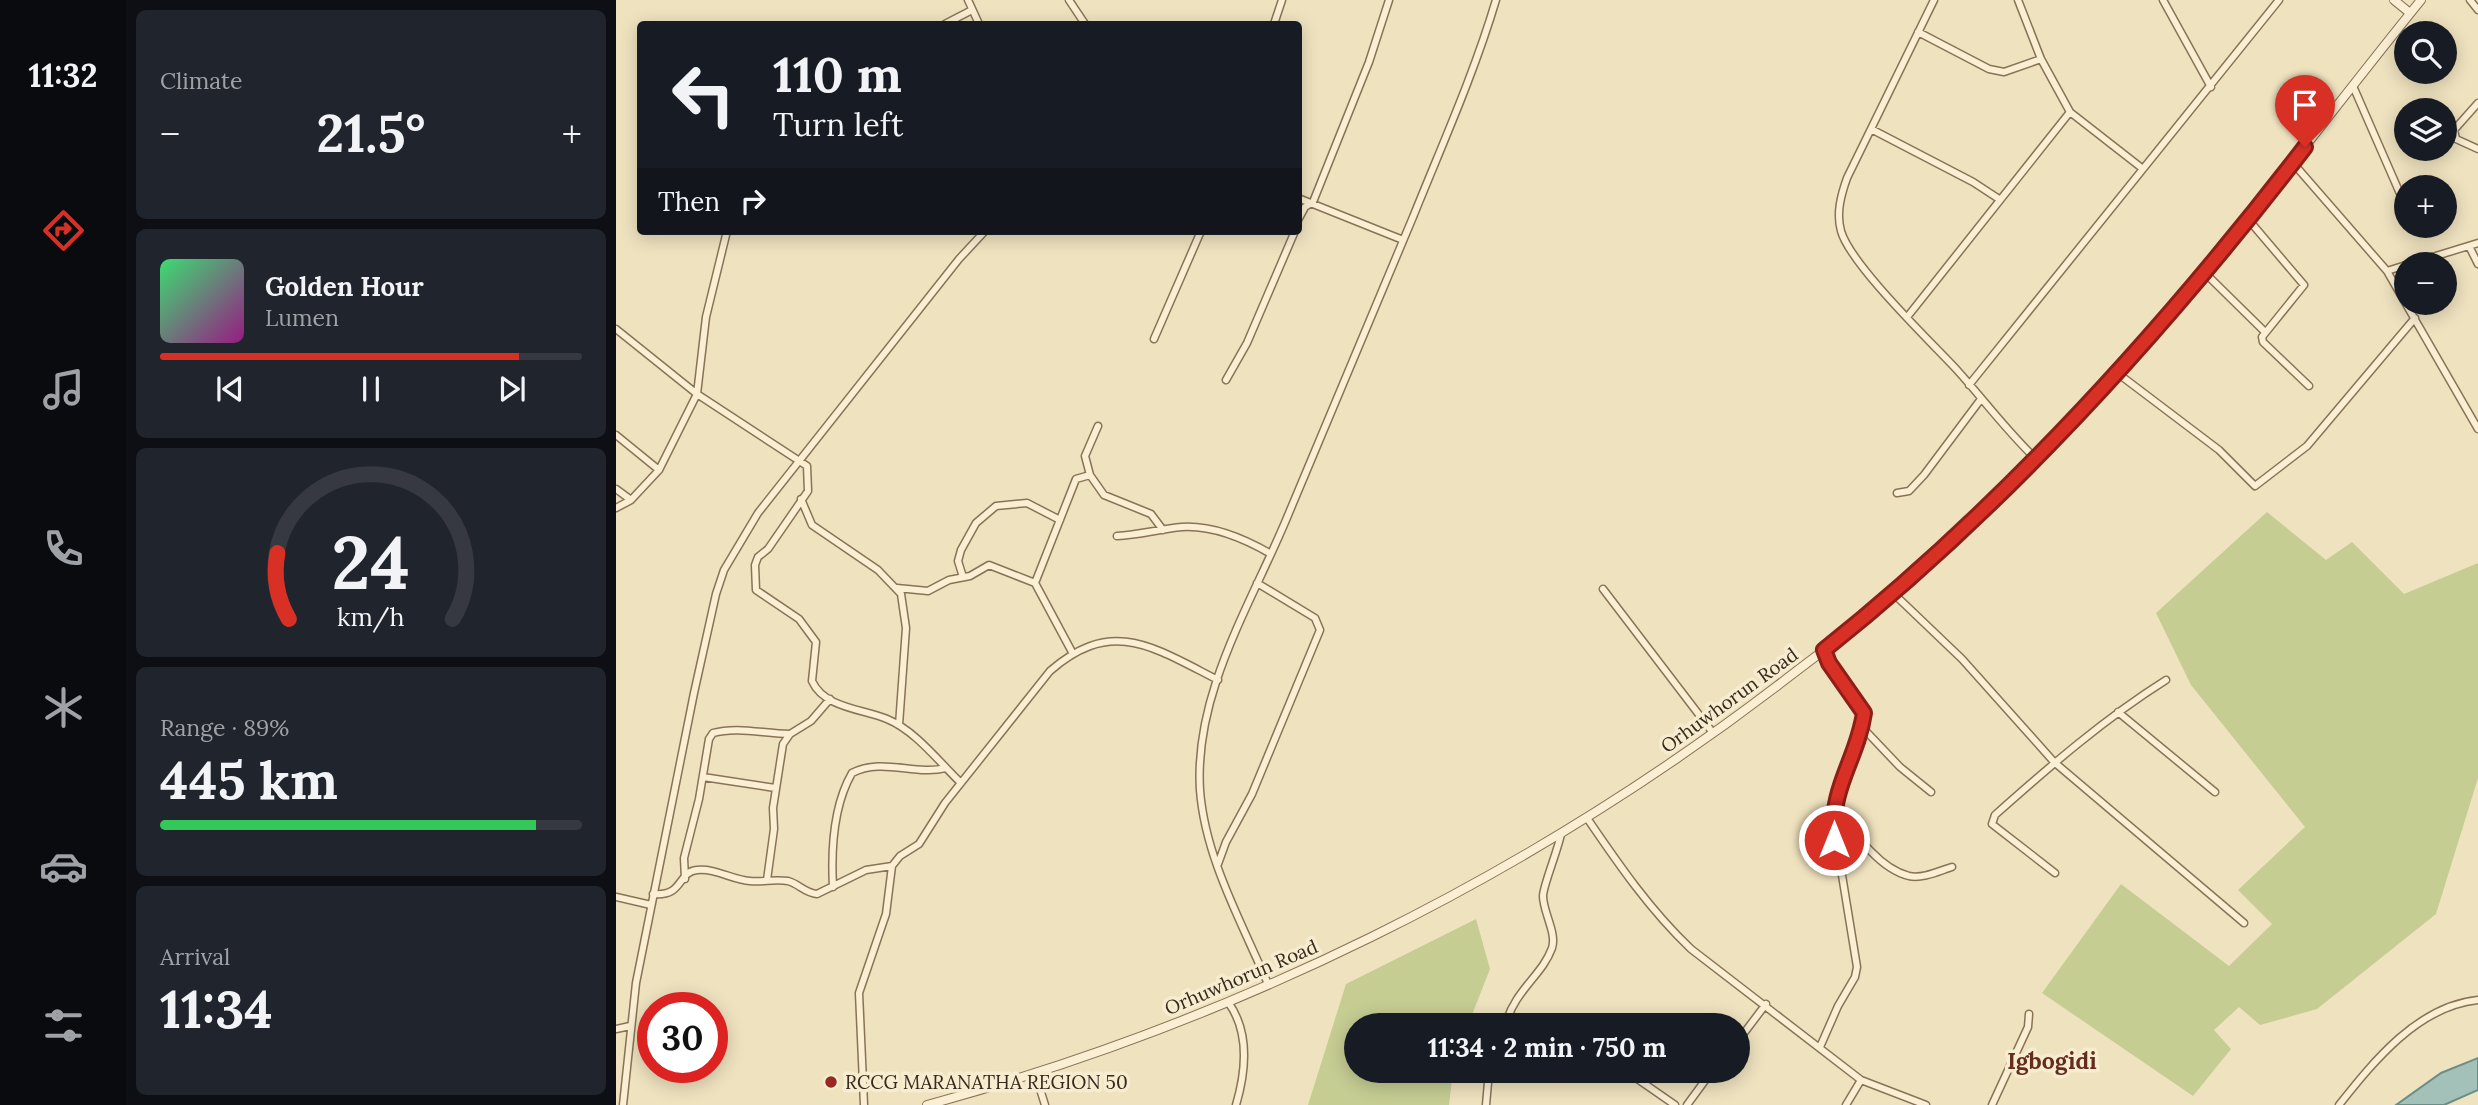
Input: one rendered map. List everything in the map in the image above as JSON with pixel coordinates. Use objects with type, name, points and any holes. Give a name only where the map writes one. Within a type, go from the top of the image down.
[{"type":"street","points":[[968,0],[978,21]]},
{"type":"street","points":[[1069,0],[1083,21]]},
{"type":"street","points":[[1275,21],[1282,0]]},
{"type":"street","points":[[1302,213],[1313,202],[1369,62],[1389,0]]},
{"type":"street","points":[[1269,984],[1217,864],[1205,825],[1200,780],[1205,724],[1218,680],[1257,583],[1474,70],[1496,0]]},
{"type":"street","points":[[1934,0],[1843,190],[1839,202],[1840,229],[1853,252],[1998,422],[2035,458]]},
{"type":"street","points":[[2018,0],[2041,59],[2070,113],[2143,169]]},
{"type":"street","points":[[2163,0],[2211,87]]},
{"type":"street","points":[[1969,385],[2279,0]]},
{"type":"street","points":[[2394,0],[2410,13]]},
{"type":"street","name":"Orhuwhorun Road","points":[[927,1105],[1035,1073],[1228,1002],[1269,984],[1442,901],[1561,834],[1713,733],[1894,594],[2035,458],[2116,372],[2203,271],[2293,163],[2421,0]]},
{"type":"street","points":[[2470,0],[2478,10]]},
{"type":"street","points":[[951,21],[972,10]]},
{"type":"street","points":[[1918,32],[1989,69],[2004,72],[2041,59]]},
{"type":"street","points":[[2353,86],[2394,180]]},
{"type":"street","points":[[2478,103],[2454,130],[2456,139],[2478,149]]},
{"type":"street","points":[[1908,316],[2070,113]]},
{"type":"street","points":[[1871,129],[1999,199]]},
{"type":"street","points":[[2293,163],[2387,271],[2478,429]]},
{"type":"street","points":[[1302,199],[1404,240]]},
{"type":"street","points":[[2247,218],[2304,285],[2265,332],[2263,342],[2309,386]]},
{"type":"street","points":[[616,508],[631,500],[659,470],[697,394],[706,317],[726,235]]},
{"type":"street","points":[[624,1105],[630,1026],[651,905],[716,594],[740,540],[959,259],[981,235]]},
{"type":"street","points":[[1154,339],[1199,235]]},
{"type":"street","points":[[1226,380],[1247,343],[1293,235]]},
{"type":"street","points":[[2450,252],[2478,243]]},
{"type":"street","points":[[2469,246],[2478,264]]},
{"type":"street","points":[[2387,271],[2394,269]]},
{"type":"street","points":[[2203,271],[2265,332]]},
{"type":"street","points":[[2116,372],[2219,450],[2255,486],[2307,446],[2415,318]]},
{"type":"street","points":[[616,329],[697,394],[807,466],[808,491],[768,549],[758,557],[755,565],[756,590],[799,619],[816,642],[812,684],[830,699],[862,714],[885,718],[899,725],[961,783]]},
{"type":"street","points":[[1897,493],[1909,491],[1924,475],[1981,399]]},
{"type":"street","points":[[1098,426],[1085,456],[1090,475],[1104,495],[1151,514],[1163,530]]},
{"type":"street","points":[[616,435],[659,470]]},
{"type":"street","points":[[1035,583],[1076,479],[1090,475]]},
{"type":"street","points":[[616,489],[631,500]]},
{"type":"street","points":[[801,499],[812,525],[850,549],[897,588],[904,607],[906,628],[899,725]]},
{"type":"street","points":[[963,578],[958,561],[961,550],[976,523],[996,506],[1027,503],[1060,520]]},
{"type":"street","points":[[1117,536],[1184,527],[1208,528],[1253,544],[1271,554]]},
{"type":"street","points":[[897,588],[928,591],[989,565],[1035,583],[1072,652]]},
{"type":"street","points":[[1217,864],[1252,794],[1320,630],[1315,618],[1257,583]]},
{"type":"street","points":[[1603,590],[1713,733]]},
{"type":"street","points":[[1894,594],[1962,659],[2053,762],[2244,923]]},
{"type":"street","points":[[864,1105],[859,993],[886,914],[892,866],[900,856],[919,844],[961,783],[1050,671],[1072,652],[1109,639],[1125,641],[1218,680]]},
{"type":"street","points":[[1820,1047],[1838,1006],[1856,977],[1857,967],[1836,856],[1833,820],[1845,768],[1862,727],[1862,706],[1829,663],[1824,650]]},
{"type":"street","points":[[2055,873],[1992,824],[1995,815],[2053,762],[2118,712],[2166,680]]},
{"type":"street","points":[[767,880],[775,788],[783,744],[790,734],[811,721],[830,699]]},
{"type":"street","points":[[2118,712],[2215,792]]},
{"type":"street","points":[[1862,727],[1900,767],[1931,792]]},
{"type":"street","points":[[684,878],[684,858],[709,739],[713,733],[754,729],[770,734],[790,734]]},
{"type":"street","points":[[833,887],[831,854],[845,785],[852,773],[874,767],[936,770],[946,768]]},
{"type":"street","points":[[703,777],[775,788]]},
{"type":"street","points":[[1835,804],[1871,850],[1898,871],[1919,876],[1952,867]]},
{"type":"street","points":[[1587,818],[1625,874],[1668,927],[1691,949],[1766,1004],[1861,1080],[1926,1105]]},
{"type":"street","points":[[1509,1013],[1514,999],[1548,957],[1553,946],[1543,894],[1557,856],[1561,834]]},
{"type":"street","points":[[653,894],[667,895],[684,878],[697,870],[749,881],[793,882],[808,893],[817,894],[866,870],[892,866]]},
{"type":"street","points":[[616,897],[651,905]]},
{"type":"street","points":[[2339,1105],[2369,1068],[2413,1027],[2446,1008],[2478,1000]]},
{"type":"street","points":[[1228,1002],[1243,1028],[1242,1083],[1236,1105]]},
{"type":"street","points":[[1750,1025],[1766,1004]]},
{"type":"street","points":[[1992,1105],[2028,1027],[2029,1014]]},
{"type":"street","points":[[616,1029],[630,1026]]},
{"type":"street","points":[[1035,1073],[1045,1105]]},
{"type":"street","points":[[1846,1105],[1861,1080]]},
{"type":"street","points":[[1486,1105],[1488,1083]]},
{"type":"street","points":[[1643,1083],[1675,1105]]},
{"type":"street","points":[[1687,1105],[1703,1083]]},
{"type":"green space","points":[[2267,512],[2326,560],[2352,542],[2404,594],[2478,563],[2478,778],[2436,914],[2317,1009],[2260,1025],[2239,1007],[2214,1030],[2231,1049],[2193,1096],[2042,993],[2121,884],[2229,966],[2272,924],[2238,890],[2305,827],[2191,685],[2156,613]]},
{"type":"green space","points":[[1476,919],[1490,969],[1473,1013],[1344,1013],[1344,1083],[1452,1083],[1449,1105],[1308,1105],[1346,984]]},
{"type":"water","points":[[2478,1058],[2478,1090],[2444,1105],[2396,1105],[2441,1073]]},
{"type":"place","name":"RCCG MARANATHA REGION 50","points":[[831,1082]]},
{"type":"district","name":"Igbogidi","points":[[2052,1060]]},
{"type":"route","points":[[1834,840],[1833,820],[1837,793],[1862,727],[1864,713],[1862,706],[1829,663],[1824,650],[1894,594],[1963,529],[2097,394],[2305,147]]}]
